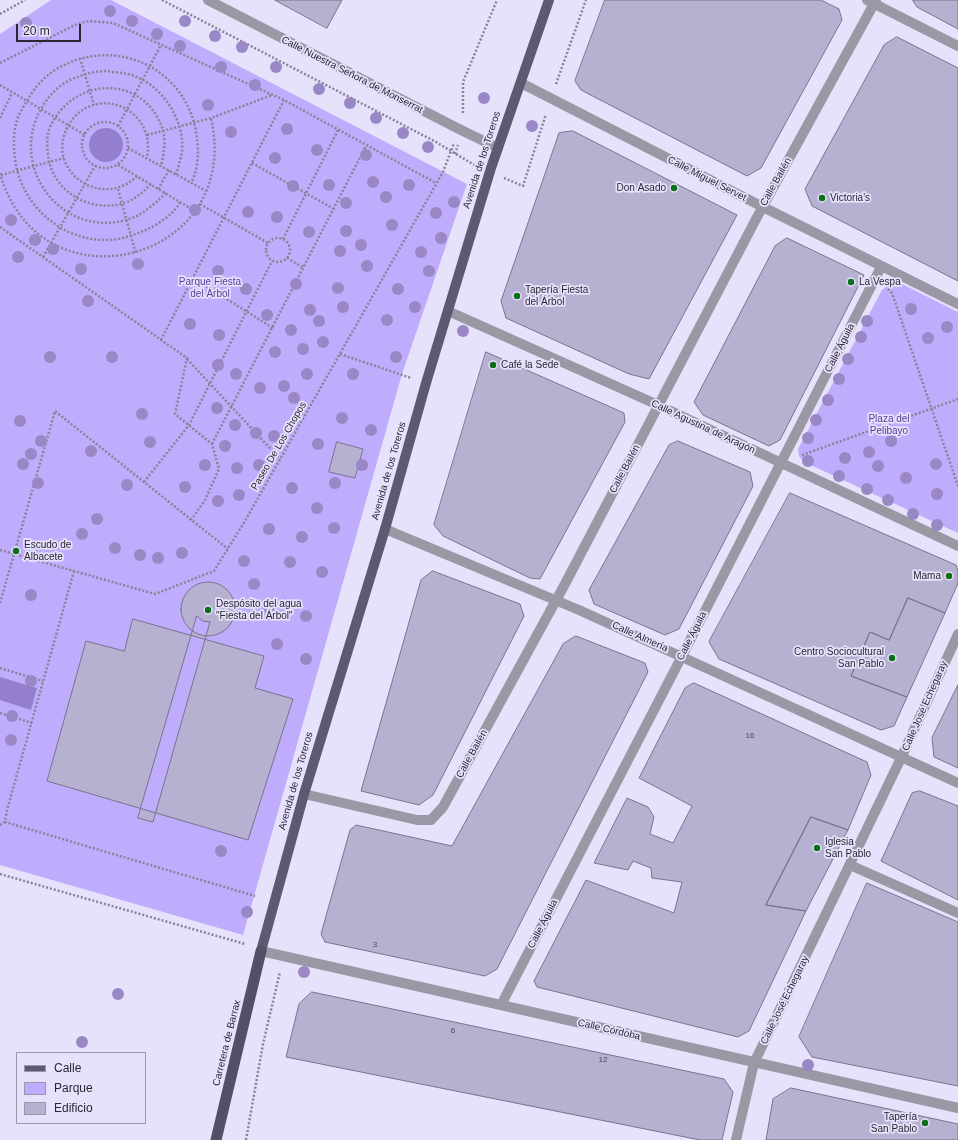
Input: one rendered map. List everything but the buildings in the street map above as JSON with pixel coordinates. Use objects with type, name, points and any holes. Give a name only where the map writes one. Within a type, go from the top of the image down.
[{"type":"highway","name":"Carretera de Barrax","points":[[216,1140],[261,951]]},
{"type":"main road","name":"Avenida de los Toreros","points":[[261,951],[304,794],[385,529],[448,311],[498,148],[549,0]]},
{"type":"street","name":"Calle Nuestra Señora de Monserrat","points":[[208,0],[498,148]]},
{"type":"street","points":[[872,1],[958,46]]},
{"type":"street","name":"Calle Bailén","points":[[304,794],[417,820],[431,820],[443,807],[556,600],[872,1]]},
{"type":"street","name":"Calle Miguel Servet","points":[[521,83],[881,267],[958,304]]},
{"type":"street","name":"Calle Águila","points":[[501,1005],[881,267]]},
{"type":"street","name":"Calle Agustina de Aragón","points":[[448,311],[658,406],[958,546]]},
{"type":"street","name":"Calle Almería","points":[[385,529],[556,600],[682,656],[958,783]]},
{"type":"street","name":"Calle José Echegaray","points":[[736,1140],[754,1063],[902,758],[958,634]]},
{"type":"street","points":[[850,865],[958,913]]},
{"type":"street","name":"Calle Córdoba","points":[[261,951],[958,1108]]},
{"type":"path","points":[[0,14],[25,0]]},
{"type":"path","points":[[455,154],[461,130],[463,82],[497,0]]},
{"type":"path","points":[[0,63],[77,24],[90,20],[113,23],[284,100],[436,183]]},
{"type":"path","points":[[118,126],[161,45]]},
{"type":"path","points":[[180,202],[157,224],[131,237],[102,240],[73,234],[48,220],[28,198],[16,171],[13,142],[19,114],[26,101],[33,89],[54,70],[80,58],[109,54],[138,60],[163,74],[183,96],[195,122],[198,151],[191,183]]},
{"type":"path","points":[[80,58],[94,105]]},
{"type":"path","points":[[166,193],[148,210],[126,220],[103,223],[79,218],[58,206],[42,189],[32,166],[30,143],[34,120],[46,99],[64,83],[85,73],[109,70],[132,75],[153,87],[169,105],[179,126],[182,150],[176,175]]},
{"type":"path","points":[[0,86],[85,135]]},
{"type":"path","points":[[151,184],[139,196],[122,204],[103,206],[85,203],[69,193],[56,180],[49,163],[46,144],[50,126],[60,110],[73,97],[90,90],[108,88],[126,91],[143,100],[155,114],[163,131],[165,149],[161,166]]},
{"type":"path","points":[[0,118],[12,93]]},
{"type":"path","points":[[147,135],[211,118],[272,95]]},
{"type":"path","points":[[160,340],[284,100]]},
{"type":"path","points":[[137,176],[130,183],[118,188],[104,190],[91,187],[79,181],[70,171],[64,158],[63,145],[69,125],[82,110],[94,105],[108,104],[121,106],[141,122],[147,135],[149,148],[147,158]]},
{"type":"path","points":[[64,158],[49,163],[0,174],[4,190],[11,202],[29,225],[51,243],[78,254],[107,258],[136,254],[169,238],[200,204],[206,191],[214,163],[215,138],[211,118]]},
{"type":"path","points":[[108,122],[118,126],[126,135],[128,148],[126,154],[118,164],[110,168],[95,166],[83,152],[82,140],[85,135],[97,124],[108,122]]},
{"type":"path","points":[[283,239],[338,130]]},
{"type":"path","name":"Paseo De Los Chopos","points":[[0,550],[155,594],[214,571],[280,459],[443,172],[461,130]]},
{"type":"path","points":[[212,444],[366,146]]},
{"type":"path","points":[[128,148],[206,191]]},
{"type":"path","points":[[118,164],[195,211]]},
{"type":"path","points":[[252,164],[334,209]]},
{"type":"path","points":[[43,257],[95,166]]},
{"type":"path","points":[[158,189],[169,170]]},
{"type":"path","points":[[118,188],[136,254]]},
{"type":"path","points":[[200,204],[268,243]]},
{"type":"path","points":[[0,227],[187,358],[280,459]]},
{"type":"path","points":[[275,238],[283,239],[289,248],[287,258],[279,262],[272,261],[268,258],[266,251],[268,243],[275,238]]},
{"type":"path","points":[[287,258],[304,268]]},
{"type":"path","points":[[144,482],[189,425],[272,261]]},
{"type":"path","points":[[193,278],[273,328]]},
{"type":"path","points":[[887,287],[892,293],[958,486]]},
{"type":"path","points":[[340,354],[426,384]]},
{"type":"path","points":[[187,358],[174,414],[212,444],[219,469],[205,500],[191,520]]},
{"type":"path","points":[[799,456],[958,399]]},
{"type":"path","points":[[0,603],[55,411],[228,549]]},
{"type":"path","points":[[0,825],[5,822],[74,571]]},
{"type":"path","points":[[0,668],[44,681]]},
{"type":"path","points":[[0,713],[32,723]]},
{"type":"path","points":[[5,822],[255,896]]},
{"type":"path","points":[[0,874],[245,944]]},
{"type":"path","points":[[246,1140],[264,1044],[283,956]]},
{"type":"green space","name":"Parque Fiesta del Árbol","points":[[51,0],[111,0],[467,184],[402,374],[243,935],[0,865],[0,34]]},
{"type":"green space","name":"Plaza del Pelibayo","points":[[900,283],[958,312],[958,533],[804,462],[799,456],[798,449],[882,290],[890,284]]},
{"type":"shaded area","points":[[106,128],[118,133],[123,145],[118,157],[106,162],[94,157],[89,145],[94,133]]},
{"type":"shaded area","points":[[0,677],[37,688],[31,710],[0,700]]},
{"type":"place","name":"Don Asado","points":[[674,188]]},
{"type":"place","name":"Victoria's","points":[[822,198]]},
{"type":"place","name":"La Vespa","points":[[851,282]]},
{"type":"place","name":"Tapería Fiesta del Árbol","points":[[517,296]]},
{"type":"place","name":"Café la Sede","points":[[493,365]]},
{"type":"place","name":"Escudo de Albacete","points":[[16,551]]},
{"type":"place","name":"Mama","points":[[949,576]]},
{"type":"place","name":"Despósito del agua \"Fiesta del Árbol\"","points":[[208,610]]},
{"type":"place","name":"Centro Sociocultural San Pablo","points":[[892,658]]},
{"type":"place","name":"Iglesia San Pablo","points":[[817,848]]},
{"type":"place","name":"Tapería San Pablo","points":[[925,1123]]}]
